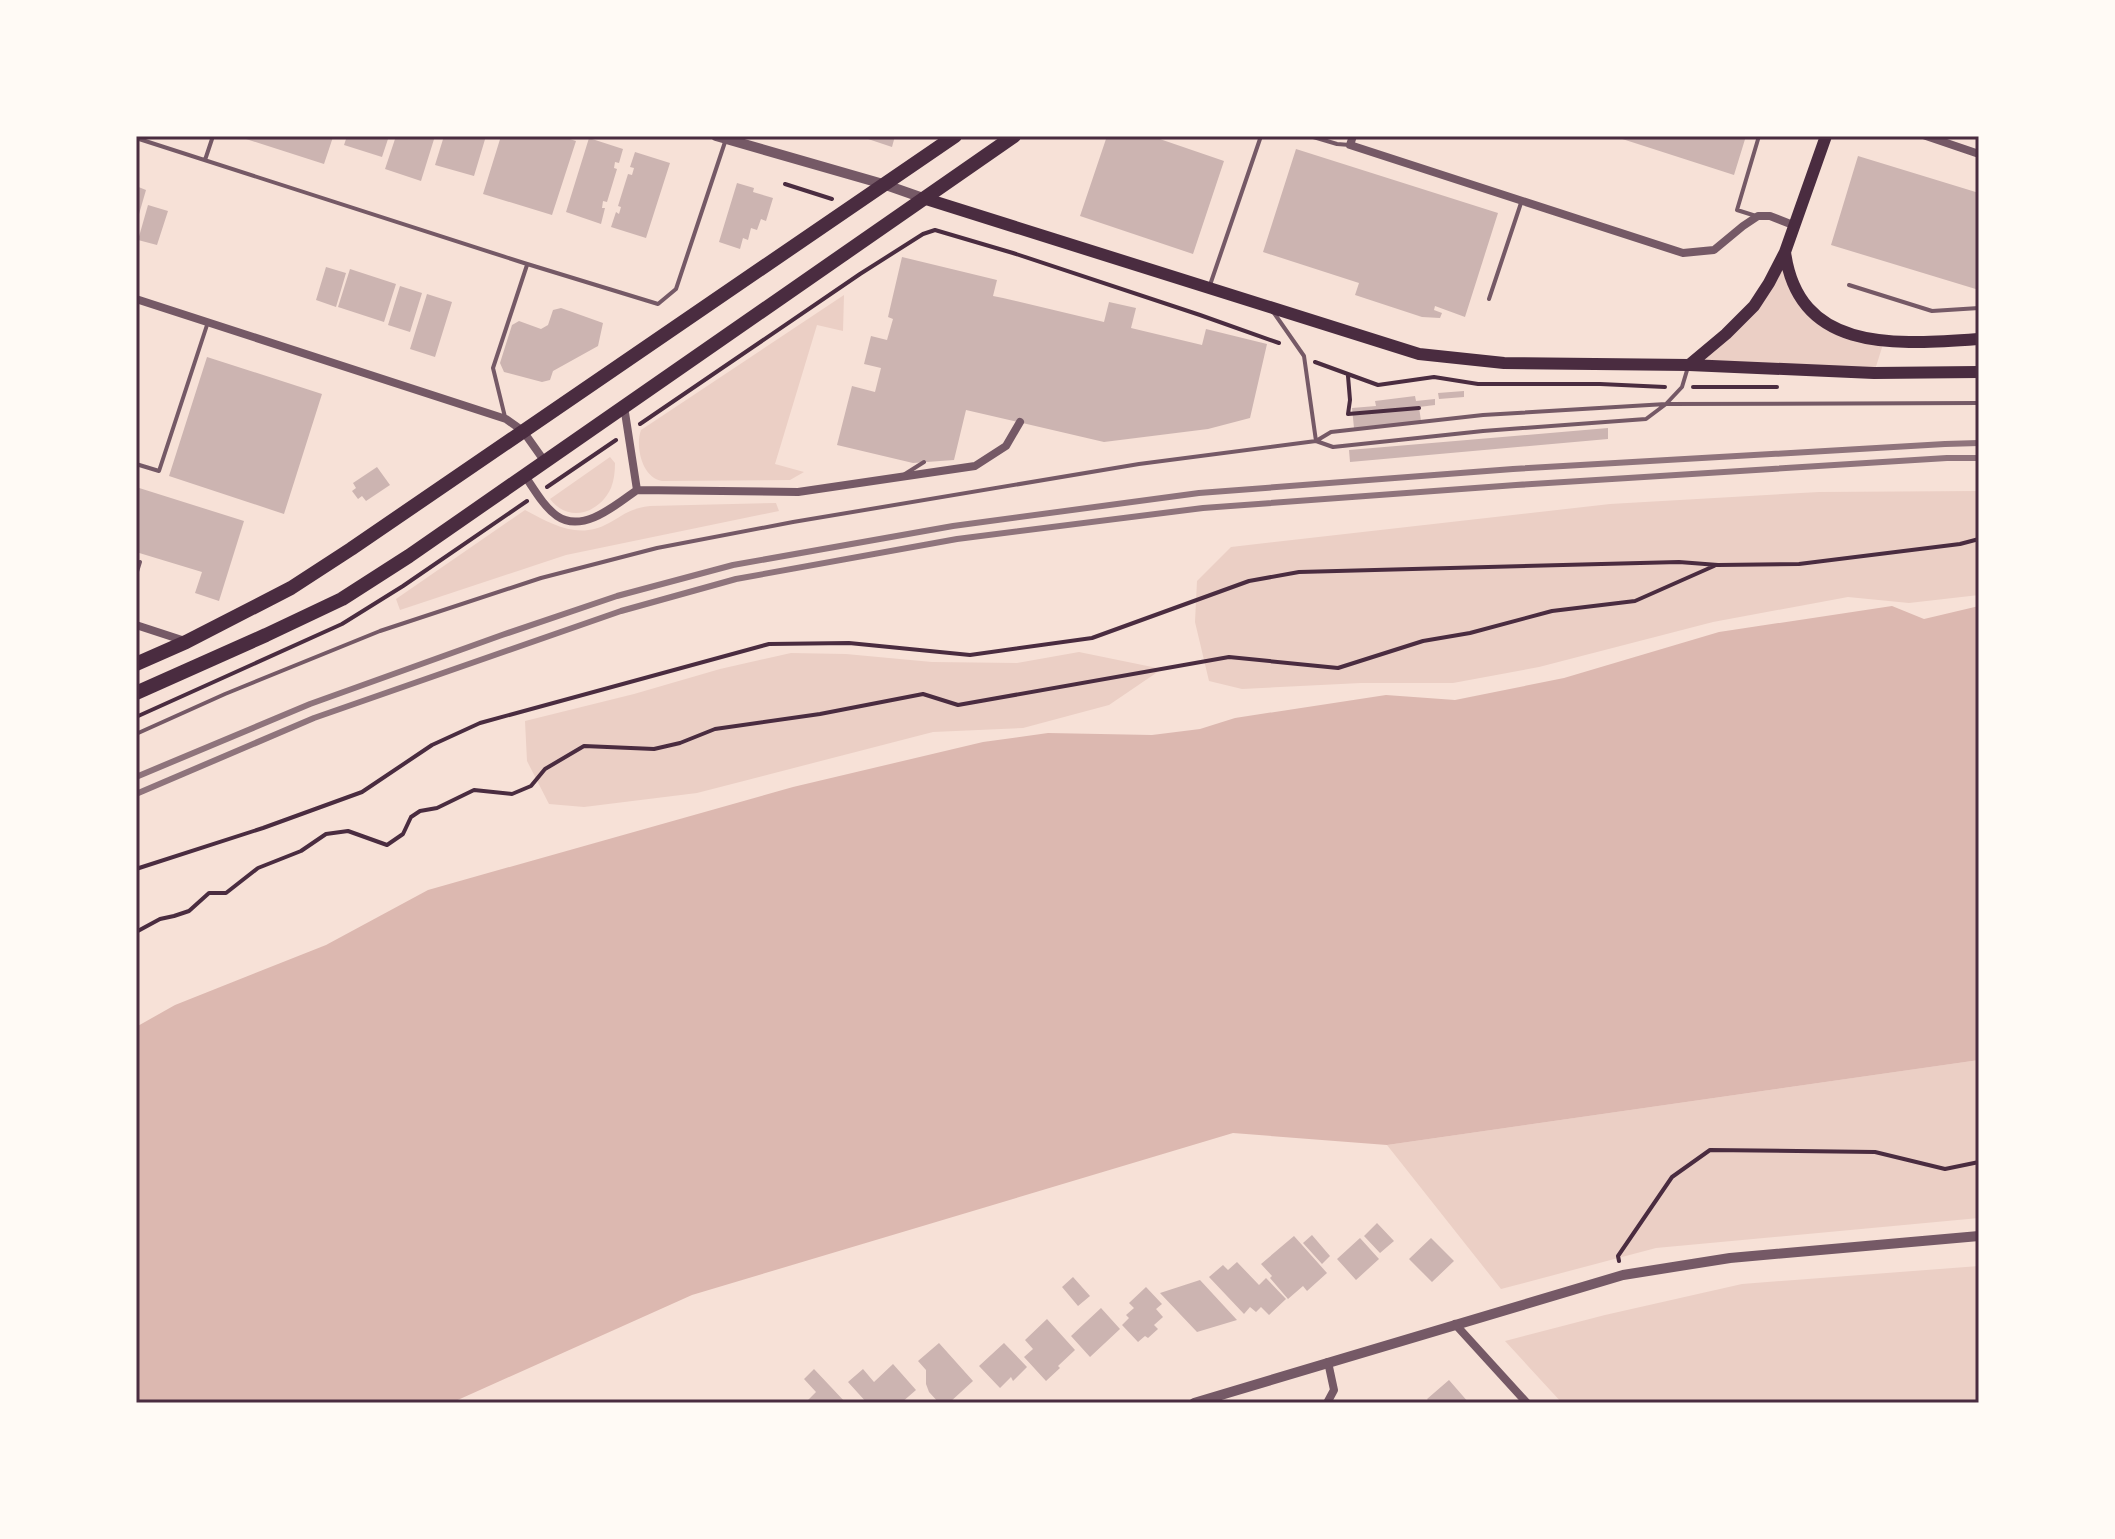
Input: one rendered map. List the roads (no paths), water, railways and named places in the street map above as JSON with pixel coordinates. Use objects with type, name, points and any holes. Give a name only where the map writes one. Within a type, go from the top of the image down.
[{"type":"main road","points":[[136,664],[291,588],[955,136]]},
{"type":"main road","points":[[136,693],[342,599],[409,556],[1014,136]]},
{"type":"main road","points":[[1689,365],[1754,306],[1769,283],[1785,252],[1826,136]]},
{"type":"main road","points":[[923,198],[1419,354],[1504,363],[1689,365],[1874,373],[1979,372]]},
{"type":"main road","points":[[1785,252],[1791,280],[1802,301],[1822,322],[1840,332],[1884,341],[1979,339]]},
{"type":"street","points":[[1926,136],[1979,154]]},
{"type":"street","points":[[721,138],[923,198]]},
{"type":"street","points":[[1351,140],[1683,253],[1714,250],[1758,216],[1770,216],[1793,225]]},
{"type":"street","points":[[136,299],[506,419],[523,431],[545,462]]},
{"type":"street","points":[[624,406],[637,490]]},
{"type":"street","points":[[525,476],[556,516],[570,522],[581,521],[605,512],[637,490],[798,492],[975,466],[1006,446],[1020,422]]},
{"type":"street","points":[[136,625],[186,642]]},
{"type":"street","points":[[1197,1403],[1623,1275],[1730,1258],[1979,1236]]},
{"type":"street","points":[[1455,1324],[1527,1403]]},
{"type":"street","points":[[1327,1403],[1334,1390],[1328,1362]]},
{"type":"lane","points":[[205,160],[213,136]]},
{"type":"lane","points":[[1209,289],[1261,136]]},
{"type":"lane","points":[[1310,136],[1337,144],[1351,140]]},
{"type":"lane","points":[[1758,216],[1737,210],[1759,136]]},
{"type":"lane","points":[[136,138],[658,304],[676,289],[721,138]]},
{"type":"lane","points":[[1489,299],[1521,200]]},
{"type":"lane","points":[[506,419],[493,368],[527,264]]},
{"type":"lane","points":[[1849,285],[1932,311],[1979,308]]},
{"type":"lane","points":[[1270,308],[1304,356],[1316,441]]},
{"type":"lane","points":[[136,464],[159,471],[208,322]]},
{"type":"lane","points":[[1316,441],[1333,447],[1483,431],[1646,419],[1682,387],[1689,365]]},
{"type":"lane","points":[[136,734],[380,631],[541,578],[657,548],[793,522],[1139,464],[1316,441],[1331,432],[1483,415],[1666,404],[1979,403]]},
{"type":"lane","points":[[899,478],[924,462]]},
{"type":"lane","points":[[136,575],[140,562]]},
{"type":"railway","points":[[136,777],[310,704],[502,635],[617,596],[733,565],[953,526],[1199,493],[1513,469],[1979,443]]},
{"type":"railway","points":[[136,794],[314,718],[621,611],[736,579],[957,539],[1203,508],[1516,485],[1979,458]]}]
